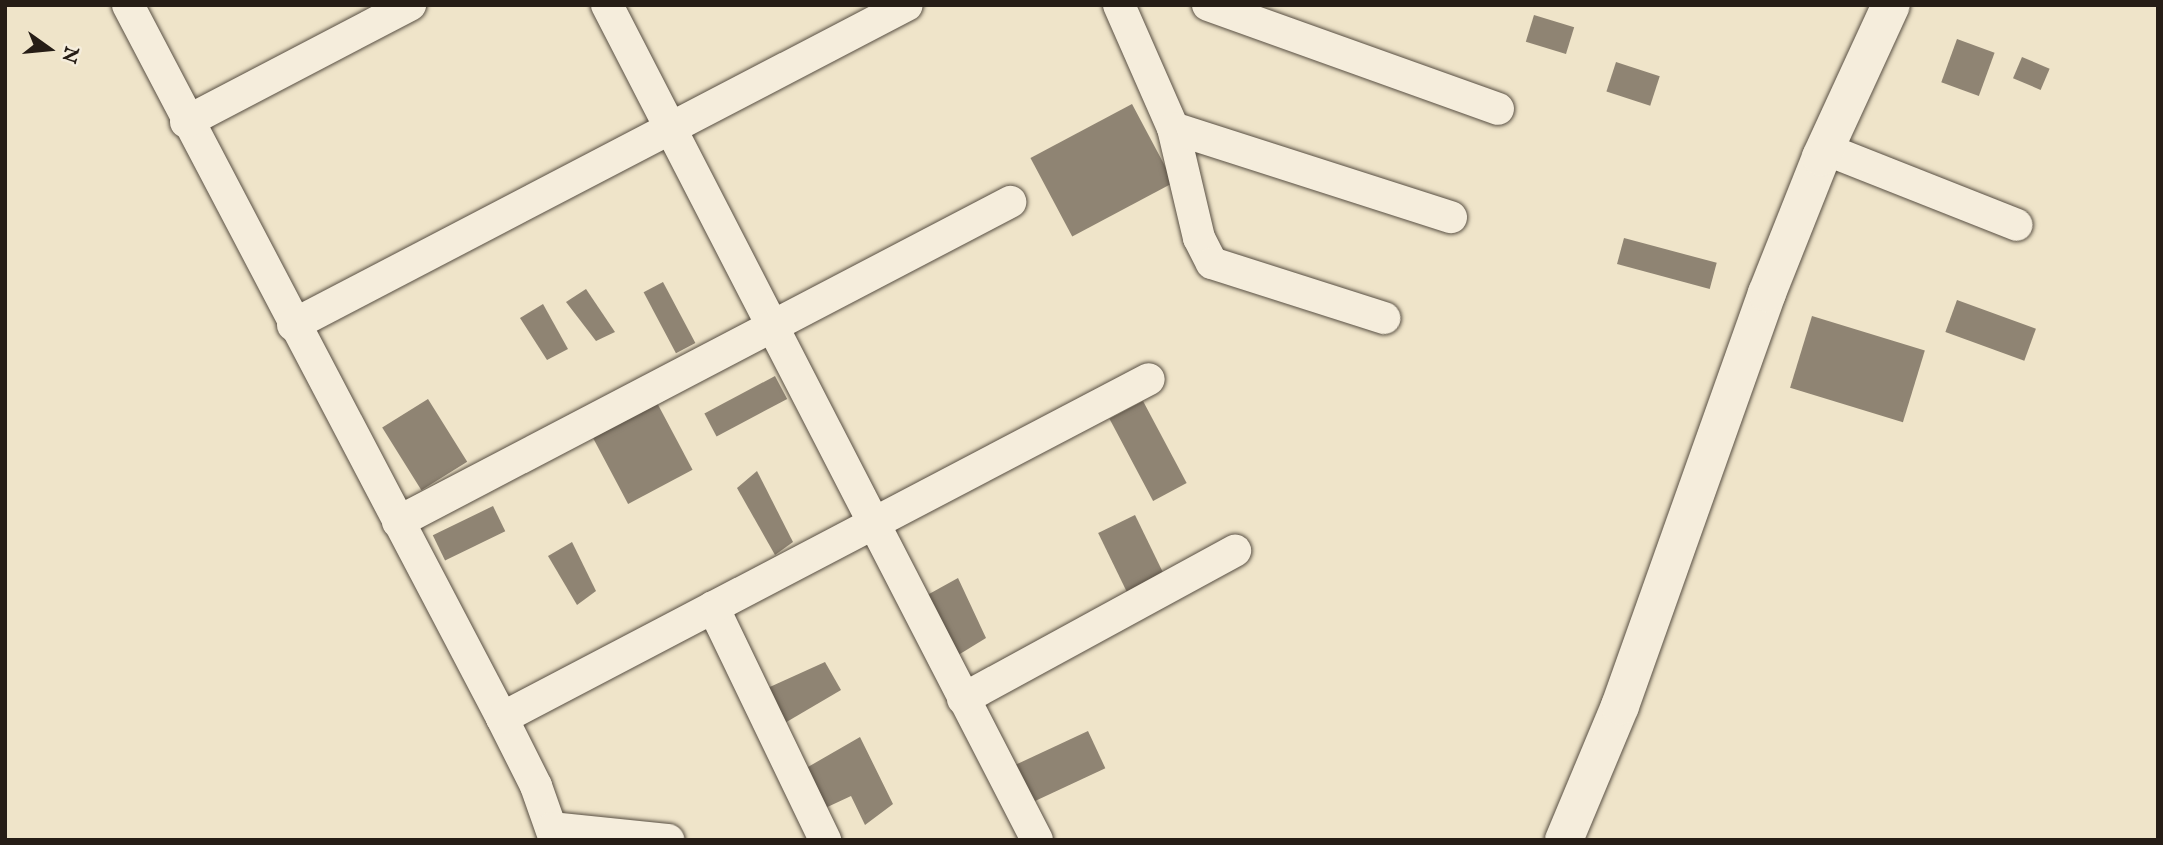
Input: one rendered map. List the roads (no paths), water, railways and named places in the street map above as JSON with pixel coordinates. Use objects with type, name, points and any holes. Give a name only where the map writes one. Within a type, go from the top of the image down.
[{"type":"street","points":[[128,5],[186,122],[502,718],[554,834],[668,840]]},
{"type":"street","points":[[186,122],[410,5]]},
{"type":"street","points":[[607,5],[770,327],[1037,840]]},
{"type":"street","points":[[293,325],[907,5]]},
{"type":"street","points":[[1119,5],[1173,128],[1199,238],[1212,263],[1384,318]]},
{"type":"street","points":[[1208,5],[1498,109]]},
{"type":"street","points":[[1564,840],[1620,706],[1767,293],[1825,149],[1891,5]]},
{"type":"street","points":[[1173,128],[1451,217]]},
{"type":"street","points":[[1825,149],[2017,225]]},
{"type":"street","points":[[398,523],[1010,202]]},
{"type":"street","points":[[502,718],[1149,379]]},
{"type":"street","points":[[963,699],[1235,551]]},
{"type":"street","points":[[713,607],[825,840]]}]
